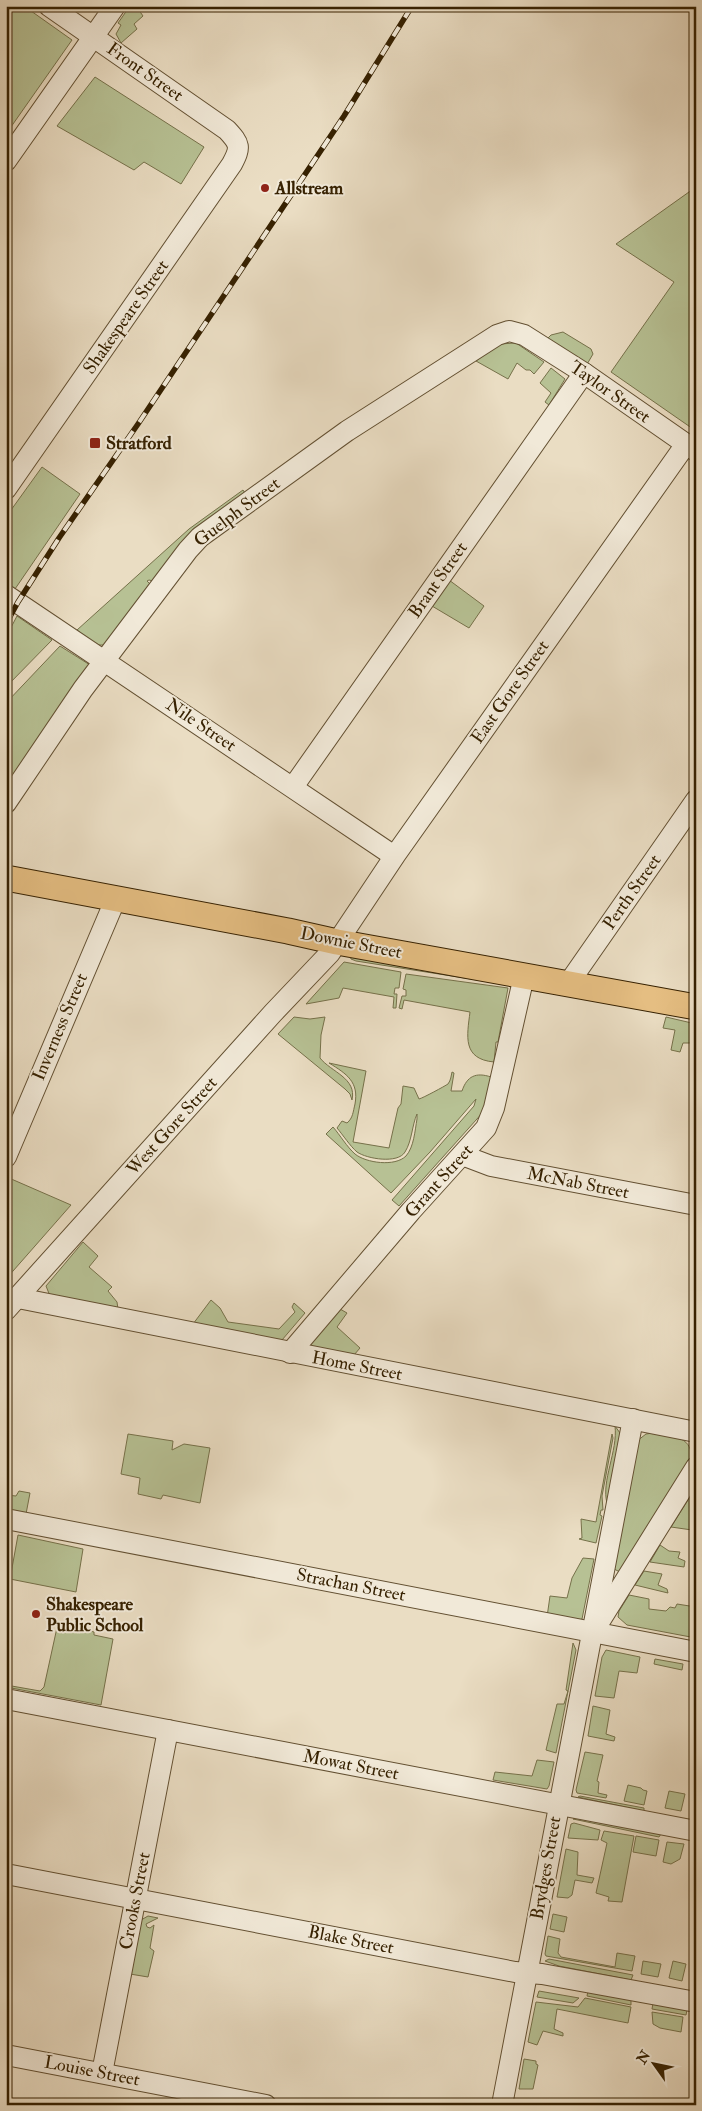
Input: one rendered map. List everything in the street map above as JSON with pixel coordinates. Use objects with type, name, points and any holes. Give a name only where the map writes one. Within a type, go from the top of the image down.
[{"type":"main road","name":"Downie Street","points":[[6,878],[337,942],[696,1007]]},
{"type":"street","name":"Front Street","points":[[49,6],[95,36],[227,130],[237,142]]},
{"type":"street","points":[[6,160],[115,6]]},
{"type":"street","name":"Shakespeare Street","points":[[6,489],[232,164],[239,151],[237,142]]},
{"type":"street","name":"Guelph Street","points":[[6,803],[105,660],[188,550],[200,537],[346,431],[497,335],[509,332],[524,335]]},
{"type":"street","name":"Taylor Street","points":[[524,335],[584,373],[691,448]]},
{"type":"street","name":"Brant Street","points":[[293,787],[584,373]]},
{"type":"street","name":"East Gore Street","points":[[337,942],[394,856],[691,448]]},
{"type":"street","name":"Nile Street","points":[[6,594],[394,856]]},
{"type":"street","name":"Perth Street","points":[[568,984],[696,800]]},
{"type":"street","name":"Inverness Street","points":[[6,1157],[116,898]]},
{"type":"street","name":"West Gore Street","points":[[12,1304],[273,1013],[330,953],[337,942]]},
{"type":"street","name":"Grant Street","points":[[290,1353],[411,1211],[486,1128],[492,1114],[524,976]]},
{"type":"street","name":"McNab Street","points":[[462,1155],[491,1166],[696,1205]]},
{"type":"street","name":"Home Street","points":[[12,1304],[290,1353],[696,1432]]},
{"type":"street","name":"Brydges Street","points":[[502,2105],[633,1419]]},
{"type":"street","name":"Brydges Street","points":[[593,1632],[696,1467]]},
{"type":"street","name":"Strachan Street","points":[[6,1519],[696,1652]]},
{"type":"street","name":"Mowat Street","points":[[6,1699],[696,1831]]},
{"type":"street","name":"Crooks Street","points":[[102,2073],[168,1730]]},
{"type":"street","name":"Blake Street","points":[[6,1874],[515,1972],[527,1972],[696,2002]]},
{"type":"street","name":"Louise Street","points":[[6,2055],[266,2105]]},
{"type":"green space","points":[[6,6],[24,6],[72,40],[6,134]]},
{"type":"green space","points":[[130,6],[136,6],[143,16],[134,24],[137,29],[121,43],[116,34],[121,25],[118,23]]},
{"type":"green space","points":[[95,77],[204,147],[181,184],[144,162],[134,170],[57,126]]},
{"type":"green space","points":[[696,187],[696,431],[611,372],[674,282],[616,244]]},
{"type":"green space","points":[[563,332],[591,349],[593,354],[586,366],[547,339],[551,335]]},
{"type":"green space","points":[[516,343],[544,362],[534,374],[517,363],[508,379],[476,361],[499,344]]},
{"type":"green space","points":[[551,368],[565,379],[549,405],[545,402],[551,393],[540,383]]},
{"type":"green space","points":[[42,467],[80,494],[15,589],[6,584],[6,517]]},
{"type":"green space","points":[[243,490],[245,493],[179,546],[153,581],[147,581],[150,584],[147,590],[104,645],[96,645],[77,630],[189,529]]},
{"type":"green space","points":[[449,580],[484,606],[469,628],[432,606]]},
{"type":"green space","points":[[17,616],[52,640],[6,687],[6,637]]},
{"type":"green space","points":[[60,646],[90,665],[6,793],[6,703]]},
{"type":"green space","points":[[350,955],[509,985],[356,961],[351,959]]},
{"type":"green space","points":[[344,962],[401,972],[399,988],[395,988],[394,994],[397,994],[396,1008],[393,1008],[394,997],[343,988],[339,998],[306,1004]]},
{"type":"green space","points":[[406,974],[508,988],[498,1042],[496,1042],[494,1062],[476,1056],[469,1045],[470,1012],[404,1000],[402,1009],[399,1008],[402,996],[406,996],[406,990],[403,989]]},
{"type":"green space","points":[[294,1017],[310,1019],[325,1017],[321,1035],[320,1058],[351,1086],[353,1092],[352,1100],[350,1094],[345,1089],[278,1034]]},
{"type":"green space","points":[[666,1017],[696,1024],[690,1043],[683,1043],[680,1052],[671,1050],[675,1030],[663,1028]]},
{"type":"green space","points":[[329,1063],[366,1071],[353,1142],[389,1148],[398,1108],[401,1104],[403,1086],[414,1088],[419,1099],[448,1084],[452,1072],[454,1073],[451,1091],[462,1091],[473,1076],[491,1077],[485,1110],[399,1206],[392,1200],[474,1106],[476,1099],[391,1193],[326,1134],[333,1127],[349,1148],[360,1157],[373,1161],[395,1162],[406,1156],[411,1148],[417,1114],[409,1143],[401,1156],[382,1159],[362,1155],[349,1144],[337,1128],[342,1121],[347,1123],[352,1117],[356,1096],[353,1084],[346,1075]]},
{"type":"green space","points":[[9,1178],[71,1205],[6,1279],[6,1185]]},
{"type":"green space","points":[[83,1242],[98,1256],[89,1267],[112,1287],[108,1291],[117,1302],[118,1309],[50,1296],[46,1286]]},
{"type":"green space","points":[[211,1300],[220,1308],[228,1322],[279,1329],[295,1312],[292,1307],[294,1303],[305,1313],[282,1340],[276,1340],[193,1324]]},
{"type":"green space","points":[[340,1309],[347,1313],[337,1327],[360,1348],[354,1355],[311,1346],[311,1342]]},
{"type":"green space","points":[[615,1426],[620,1433],[621,1440],[607,1503],[606,1485],[614,1445]]},
{"type":"green space","points":[[653,1433],[672,1436],[684,1441],[688,1444],[691,1457],[620,1572],[612,1568],[637,1441],[646,1434]]},
{"type":"green space","points":[[128,1434],[173,1441],[172,1450],[184,1444],[210,1448],[200,1503],[163,1495],[161,1499],[138,1494],[140,1478],[121,1474]]},
{"type":"green space","points":[[612,1434],[613,1438],[602,1496],[603,1510],[601,1510],[600,1515],[602,1516],[596,1543],[579,1539],[582,1538],[581,1519],[596,1522]]},
{"type":"green space","points":[[19,1491],[30,1493],[26,1514],[6,1510],[6,1495],[16,1496]]},
{"type":"green space","points":[[691,1495],[696,1497],[696,1520],[692,1530],[671,1527]]},
{"type":"green space","points":[[18,1535],[83,1549],[76,1592],[10,1579]]},
{"type":"green space","points":[[660,1545],[669,1551],[680,1552],[678,1558],[685,1561],[684,1567],[650,1562]]},
{"type":"green space","points":[[583,1558],[594,1559],[582,1619],[577,1621],[547,1617],[550,1596],[567,1598],[572,1578]]},
{"type":"green space","points":[[644,1571],[662,1574],[658,1585],[667,1589],[668,1593],[635,1585]]},
{"type":"green space","points":[[629,1595],[649,1599],[649,1609],[666,1611],[670,1607],[675,1608],[677,1604],[696,1607],[696,1638],[627,1625],[618,1617],[619,1611]]},
{"type":"green space","points":[[58,1623],[113,1639],[101,1705],[6,1687],[6,1685],[40,1691],[44,1687]]},
{"type":"green space","points":[[573,1643],[576,1650],[556,1753],[546,1750],[557,1704],[564,1704],[568,1691],[566,1690]]},
{"type":"green space","points":[[606,1650],[640,1657],[637,1673],[619,1671],[614,1698],[595,1696],[602,1657]]},
{"type":"green space","points":[[655,1659],[683,1664],[682,1670],[654,1664]]},
{"type":"green space","points":[[593,1706],[610,1710],[606,1734],[615,1737],[614,1741],[588,1736]]},
{"type":"green space","points":[[585,1752],[603,1755],[597,1781],[599,1782],[598,1793],[607,1795],[606,1798],[577,1793],[576,1790]]},
{"type":"green space","points":[[537,1760],[554,1762],[547,1789],[493,1780],[495,1772],[532,1776]]},
{"type":"green space","points":[[628,1785],[647,1791],[644,1805],[624,1801]]},
{"type":"green space","points":[[669,1791],[685,1794],[681,1811],[665,1808]]},
{"type":"green space","points":[[578,1797],[644,1808],[644,1811]]},
{"type":"green space","points":[[578,1818],[661,1834],[659,1837],[573,1819]]},
{"type":"green space","points":[[574,1823],[600,1830],[598,1840],[568,1838],[571,1824]]},
{"type":"green space","points":[[604,1831],[634,1836],[622,1902],[608,1901],[609,1897],[596,1893],[607,1843],[601,1840]]},
{"type":"green space","points":[[636,1836],[659,1840],[656,1856],[633,1852]]},
{"type":"green space","points":[[667,1842],[684,1844],[680,1859],[671,1864],[663,1862]]},
{"type":"green space","points":[[566,1849],[578,1852],[577,1875],[594,1878],[592,1883],[575,1880],[572,1895],[568,1898],[557,1897]]},
{"type":"green space","points":[[553,1914],[567,1917],[564,1932],[550,1929]]},
{"type":"green space","points":[[148,1916],[158,1918],[146,1924],[150,1928],[154,1925],[150,1948],[154,1951],[148,1977],[130,1974],[141,1920]]},
{"type":"green space","points":[[548,1936],[560,1939],[558,1953],[561,1957],[615,1967],[617,1953],[635,1956],[632,1971],[546,1956]]},
{"type":"green space","points":[[549,1959],[633,1975],[631,1980],[559,1966],[545,1961]]},
{"type":"green space","points":[[643,1961],[661,1964],[658,1977],[641,1974]]},
{"type":"green space","points":[[673,1961],[686,1964],[682,1981],[669,1978]]},
{"type":"green space","points":[[539,1991],[579,1998],[573,2003],[537,1997]]},
{"type":"green space","points":[[588,1991],[631,1999],[631,2005],[587,1996]]},
{"type":"green space","points":[[585,1998],[631,2007],[628,2023],[557,2009],[554,2029],[563,2033],[563,2036],[543,2031],[537,2045],[528,2042],[536,2002],[578,2007]]},
{"type":"green space","points":[[653,2003],[687,2010],[686,2015],[652,2009]]},
{"type":"green space","points":[[652,2012],[683,2017],[681,2032],[660,2028],[653,2024]]},
{"type":"green space","points":[[524,2059],[536,2061],[538,2065],[533,2089],[519,2089]]},
{"type":"railway","points":[[6,624],[59,538],[138,424],[344,116],[412,6]]},
{"type":"place","name":"Allstream","points":[[265,188]]},
{"type":"place","name":"Stratford","points":[[95,443]]},
{"type":"place","name":"Shakespeare Public School","points":[[36,1614]]}]
